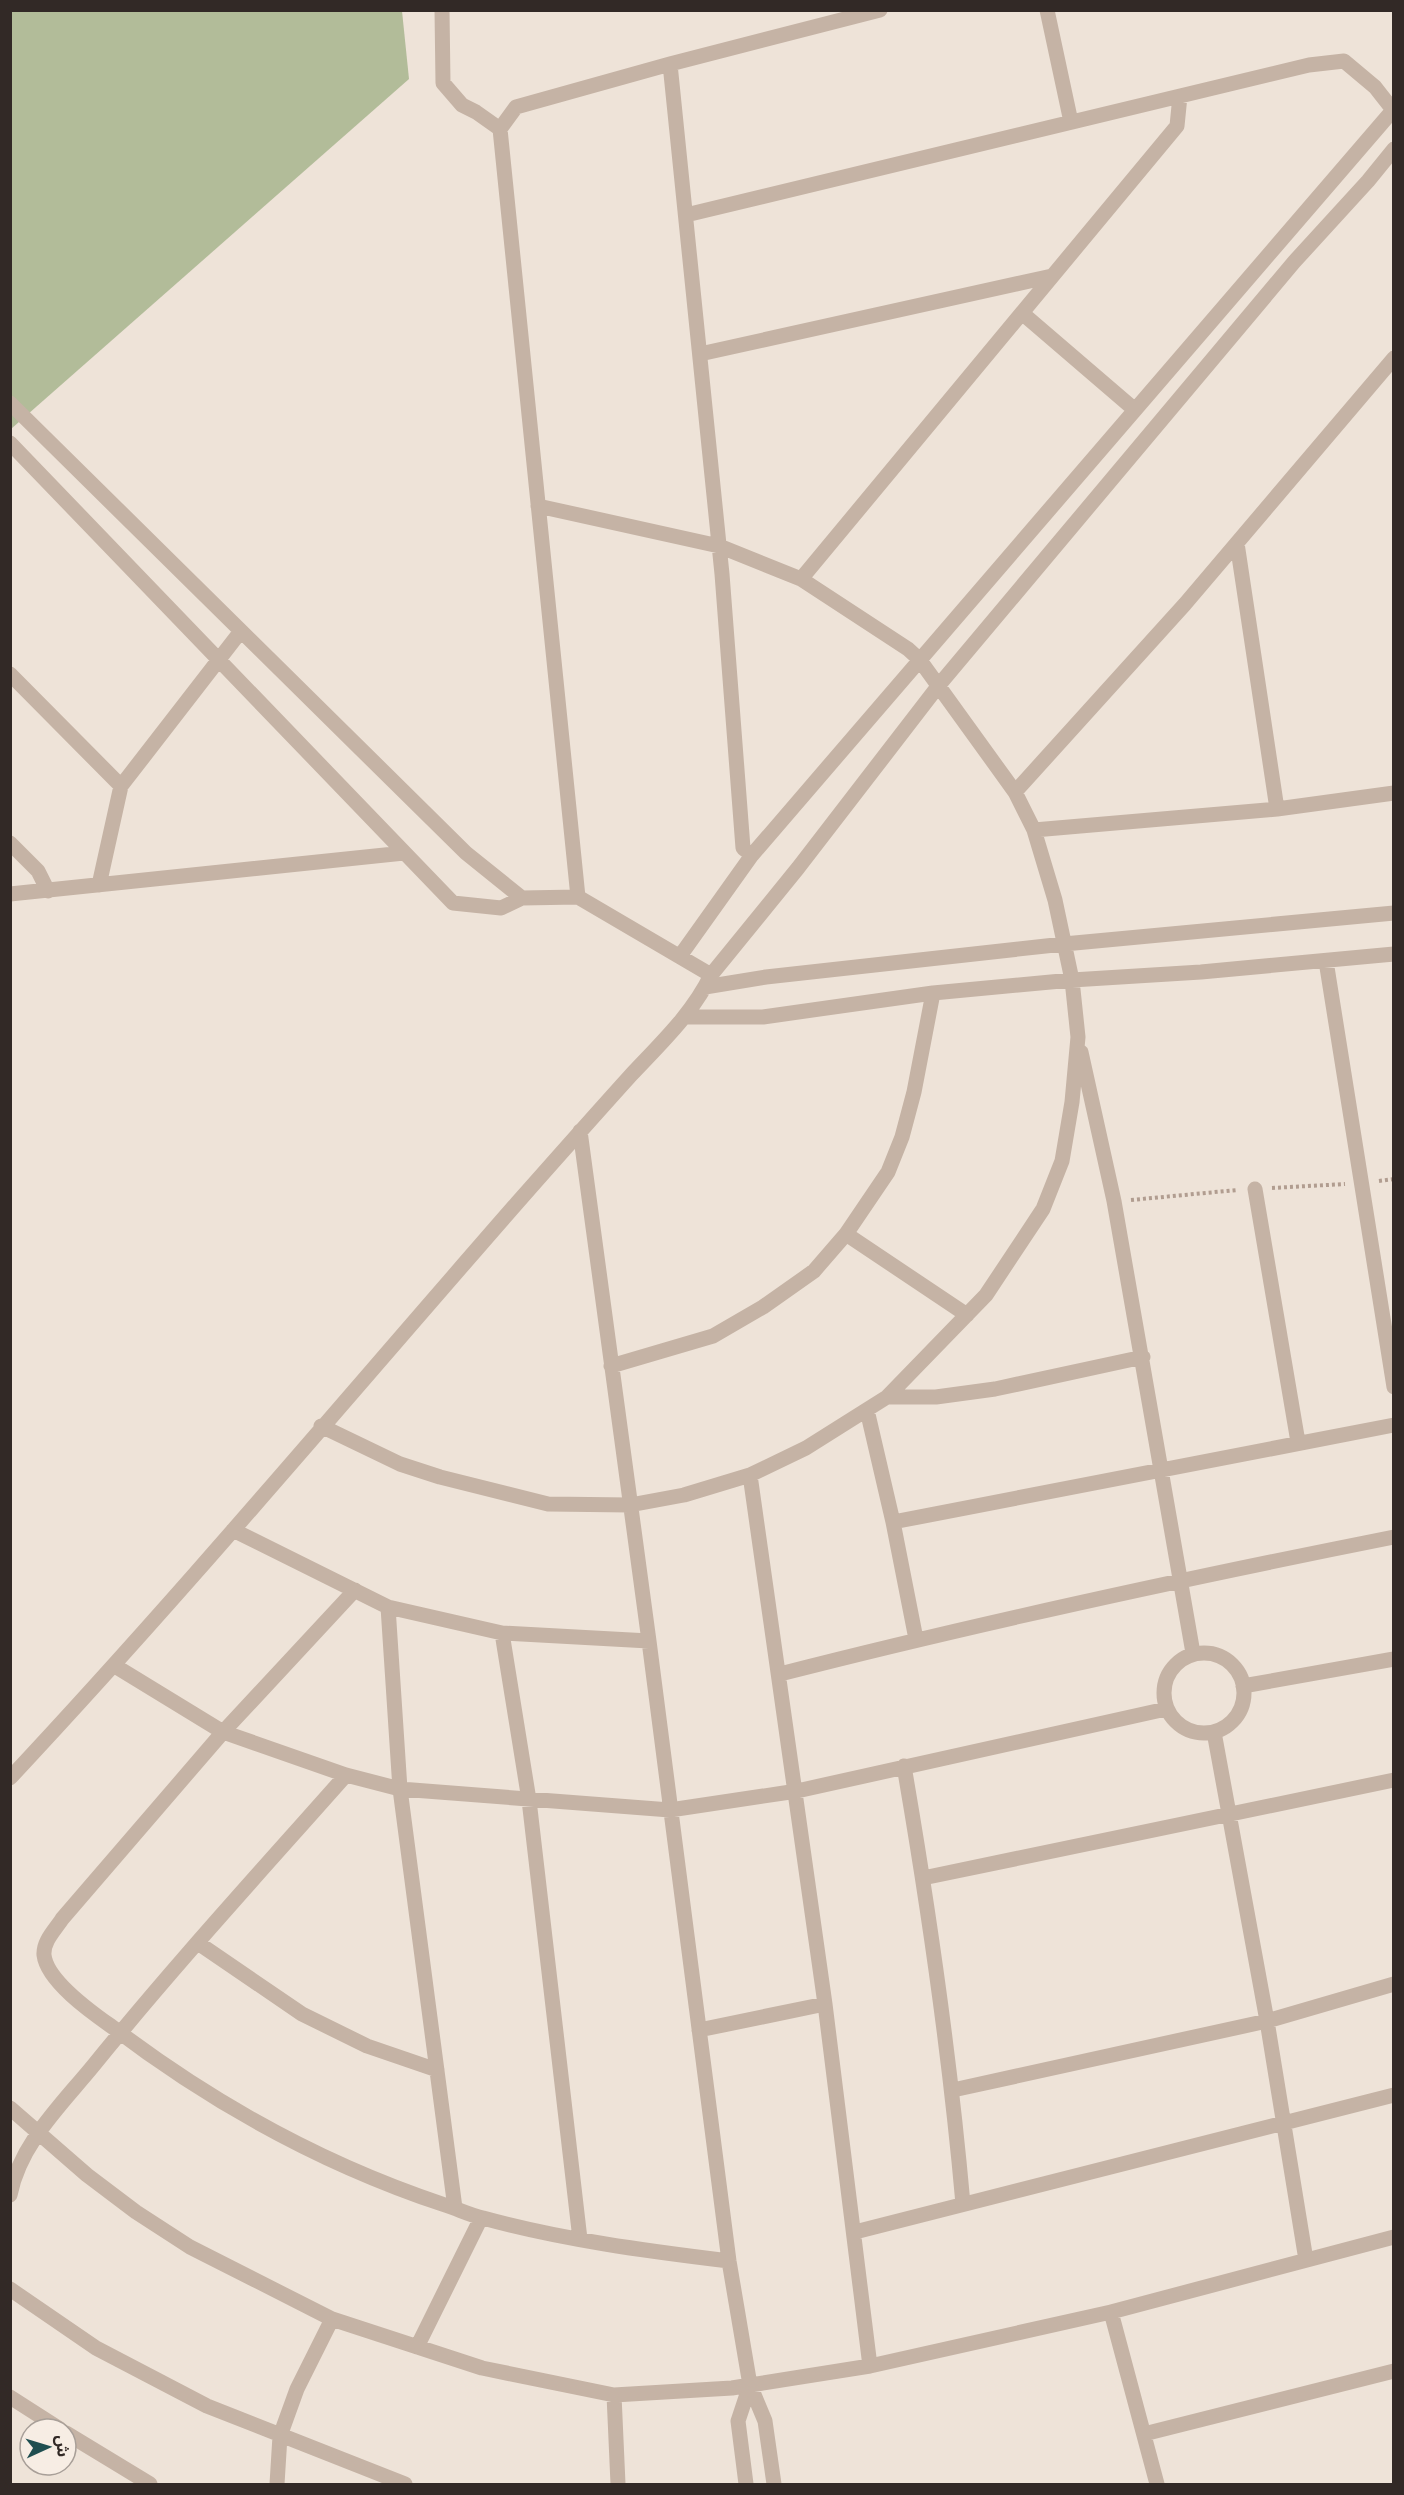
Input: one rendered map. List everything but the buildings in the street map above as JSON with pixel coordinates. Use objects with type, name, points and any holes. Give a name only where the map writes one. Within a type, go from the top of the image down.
[{"type":"street","points":[[442,10],[443,83],[462,105],[500,129]]},
{"type":"street","points":[[578,897],[500,129],[516,107],[670,64],[880,10]]},
{"type":"street","points":[[1047,10],[1071,122]]},
{"type":"street","points":[[680,956],[752,855],[1393,109],[1375,87],[1344,61],[1309,65],[686,215]]},
{"type":"street","points":[[670,64],[719,546],[743,848],[752,855]]},
{"type":"street","points":[[801,579],[1177,126],[1180,96]]},
{"type":"street","points":[[1376,129],[1394,143]]},
{"type":"street","points":[[10,1778],[115,1666],[321,1426],[580,1131],[684,1017],[708,981],[939,685],[1294,262],[1394,149]]},
{"type":"street","points":[[700,354],[1052,276]]},
{"type":"street","points":[[1022,313],[1135,410]]},
{"type":"street","points":[[1015,792],[1237,543],[1394,358]]},
{"type":"street","points":[[10,403],[466,853],[522,898]]},
{"type":"street","points":[[10,443],[453,903],[501,908],[522,898],[578,897],[680,956],[708,981],[766,977],[1064,944],[1394,914]]},
{"type":"street","points":[[538,506],[719,546],[801,579],[908,649],[919,659],[1015,792],[1034,830],[1055,900],[1072,980],[1078,1037],[1114,1201],[1193,1653]]},
{"type":"street","points":[[1237,543],[1276,809]]},
{"type":"street","points":[[99,885],[121,786],[241,631]]},
{"type":"street","points":[[10,674],[121,786]]},
{"type":"street","points":[[1034,830],[1276,809],[1394,793]]},
{"type":"street","points":[[10,843],[38,871],[48,891]]},
{"type":"street","points":[[10,894],[404,853]]},
{"type":"street","points":[[684,1017],[763,1017],[933,993],[1394,954]]},
{"type":"street","points":[[1326,961],[1394,1387]]},
{"type":"street","points":[[611,1366],[712,1336],[763,1307],[814,1271],[846,1234],[888,1172],[902,1137],[914,1092],[933,993]]},
{"type":"street","points":[[321,1426],[400,1464],[480,1488],[548,1504],[630,1505],[684,1495],[750,1475],[806,1448],[887,1397],[986,1295],[1043,1209],[1062,1161],[1072,1102],[1078,1037]]},
{"type":"street","points":[[580,1131],[729,2261],[750,2385],[765,2421],[774,2484]]},
{"type":"street","points":[[1255,1189],[1298,1442]]},
{"type":"street","points":[[846,1234],[967,1315]]},
{"type":"street","points":[[887,1397],[936,1397],[995,1389],[1143,1357]]},
{"type":"street","points":[[867,1410],[893,1522],[915,1639]]},
{"type":"street","points":[[893,1522],[1160,1468],[1394,1425]]},
{"type":"street","points":[[750,1475],[825,2004],[870,2366]]},
{"type":"street","points":[[233,1530],[388,1607],[502,1633],[649,1641]]},
{"type":"street","points":[[780,1674],[915,1639],[1180,1579],[1394,1537]]},
{"type":"street","points":[[355,1590],[223,1732],[87,1889],[45,1944],[44,1956],[51,1972],[86,2008],[252,2121],[365,2175],[482,2218],[580,2239],[729,2261]]},
{"type":"street","points":[[388,1607],[400,1789],[455,2208]]},
{"type":"street","points":[[502,1633],[529,1800],[580,2239]]},
{"type":"street","points":[[1193,1653],[1216,1654],[1227,1659],[1235,1667],[1243,1686],[1244,1699],[1240,1711],[1225,1728],[1214,1732],[1191,1731],[1172,1719],[1166,1708],[1164,1686],[1167,1675],[1174,1665],[1193,1653]]},
{"type":"street","points":[[1243,1686],[1394,1659]]},
{"type":"street","points":[[115,1666],[223,1732],[346,1775],[400,1789],[670,1810],[796,1791],[1166,1708]]},
{"type":"street","points":[[1214,1732],[1231,1814],[1306,2260]]},
{"type":"street","points":[[904,1766],[923,1878],[953,2091],[963,2204]]},
{"type":"street","points":[[10,2195],[13,2180],[22,2159],[40,2132],[120,2033],[346,1775]]},
{"type":"street","points":[[923,1878],[1394,1780]]},
{"type":"street","points":[[198,1943],[302,2014],[367,2046],[437,2070]]},
{"type":"street","points":[[953,2091],[1267,2021],[1394,1984]]},
{"type":"street","points":[[699,2030],[825,2004]]},
{"type":"street","points":[[855,2232],[1394,2095]]},
{"type":"street","points":[[10,2108],[87,2175],[136,2212],[190,2247],[332,2319],[482,2368],[614,2395],[750,2385],[870,2366],[1111,2312],[1394,2237]]},
{"type":"street","points":[[417,2347],[482,2218]]},
{"type":"street","points":[[10,2289],[96,2348],[207,2406],[405,2484]]},
{"type":"street","points":[[1111,2312],[1156,2484]]},
{"type":"street","points":[[277,2484],[280,2436],[297,2389],[332,2319]]},
{"type":"street","points":[[1144,2434],[1394,2371]]},
{"type":"street","points":[[746,2484],[738,2421],[750,2385]]},
{"type":"street","points":[[614,2395],[618,2484]]},
{"type":"street","points":[[10,2397],[41,2417]]},
{"type":"street","points":[[78,2440],[150,2484]]},
{"type":"green space","points":[[11,11],[402,11],[409,79],[11,429]]}]
